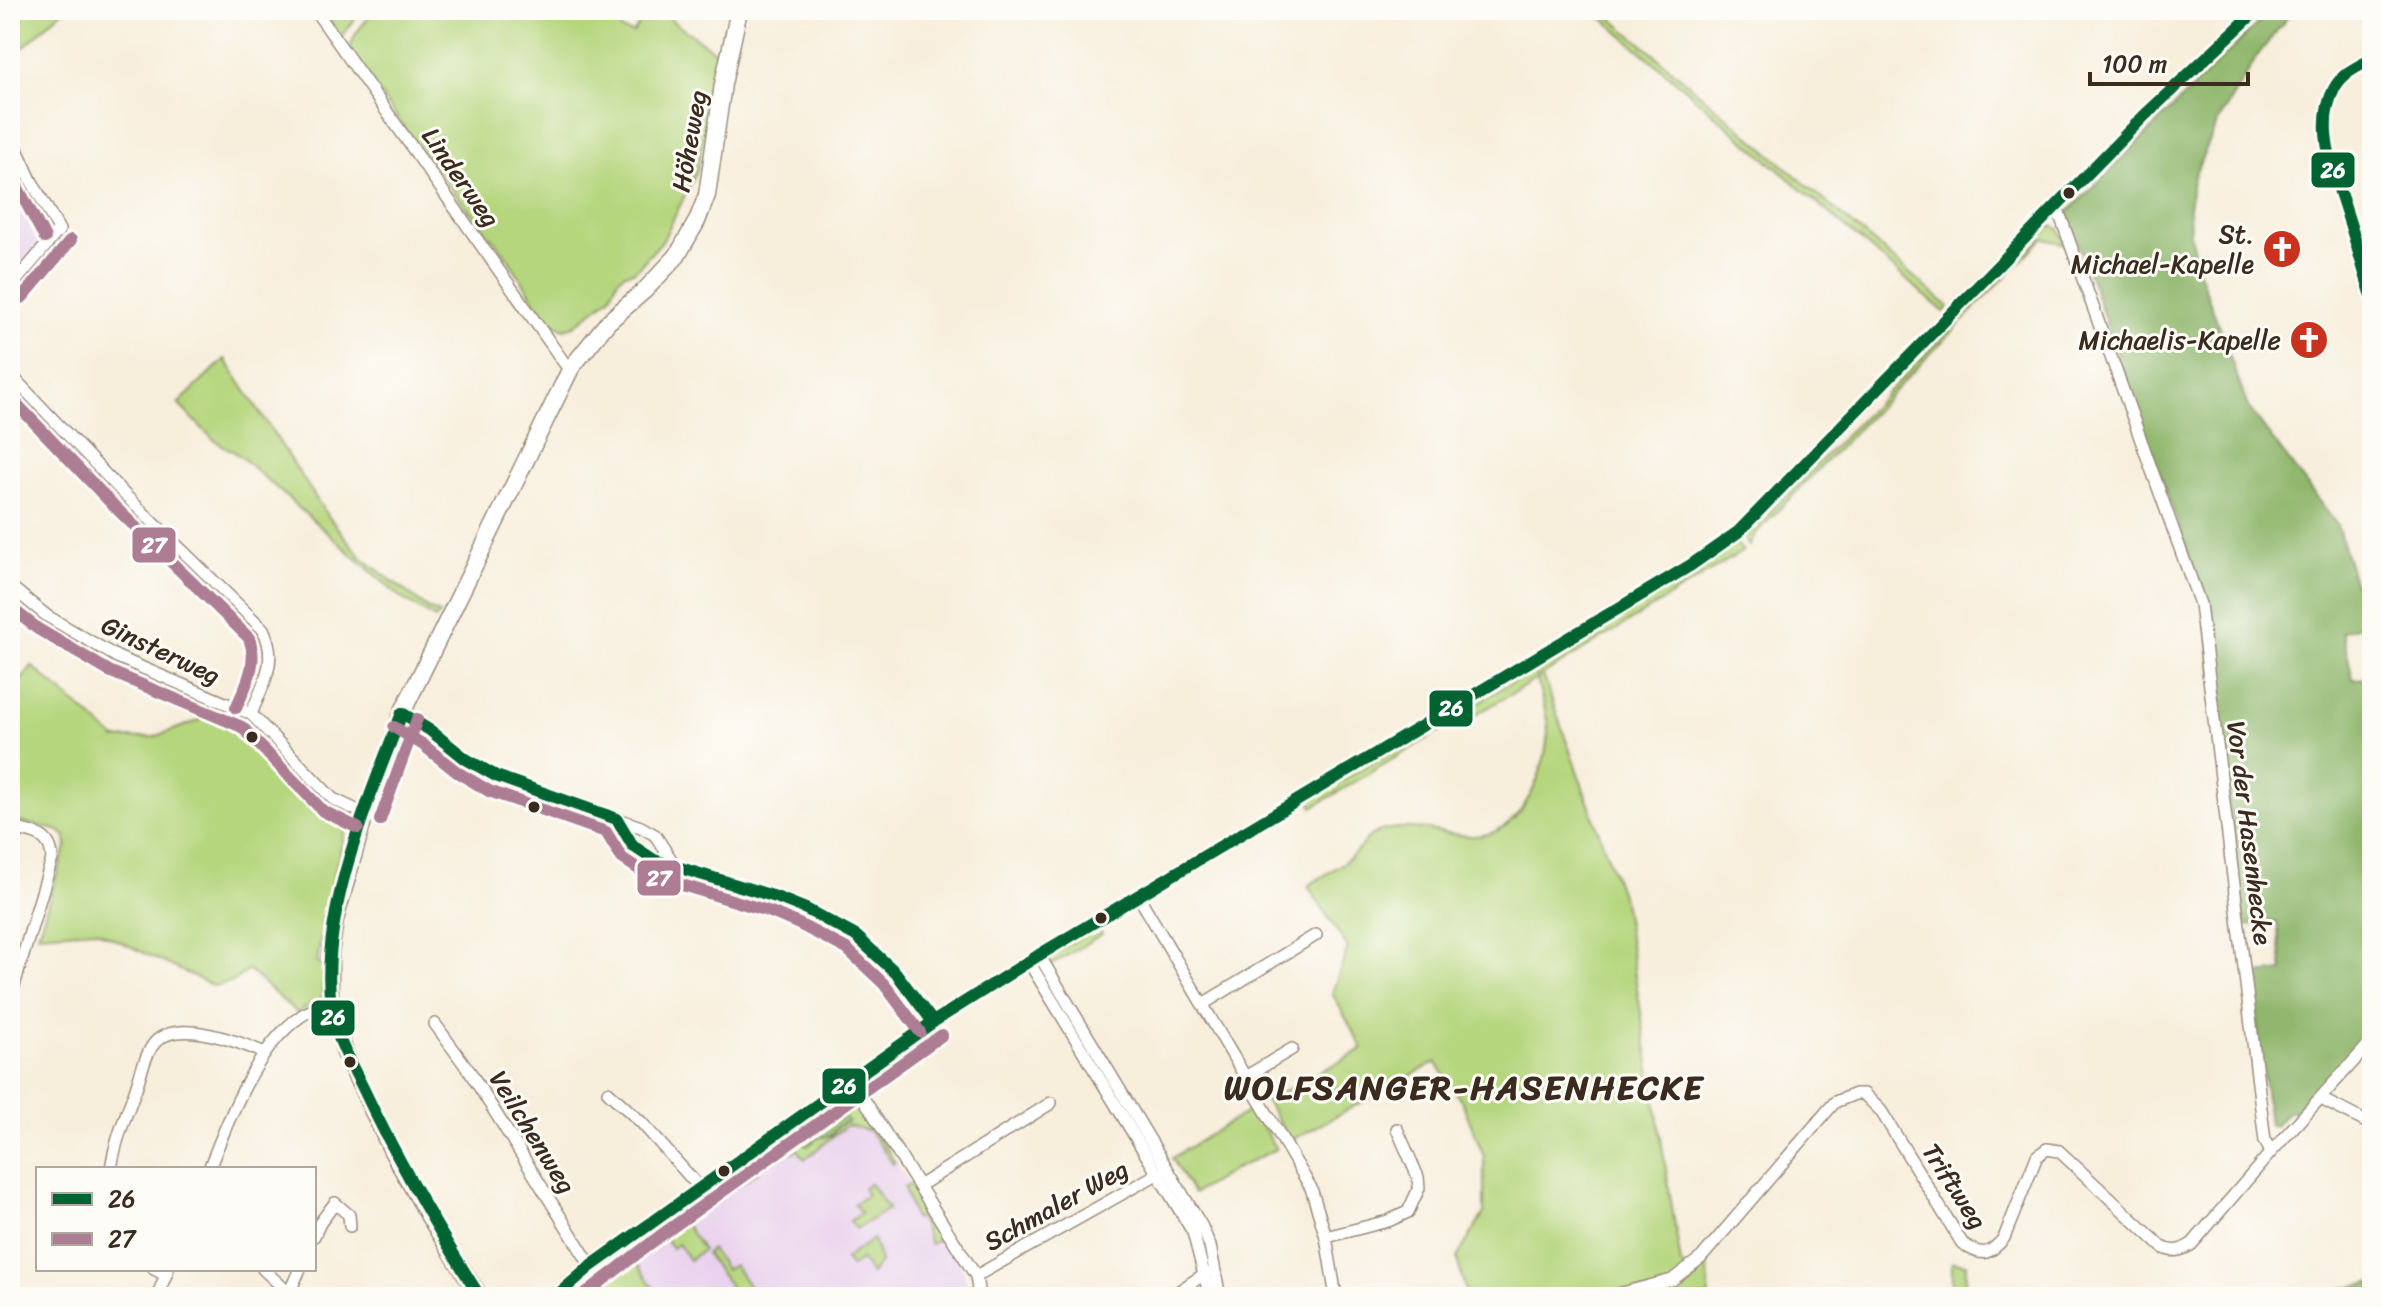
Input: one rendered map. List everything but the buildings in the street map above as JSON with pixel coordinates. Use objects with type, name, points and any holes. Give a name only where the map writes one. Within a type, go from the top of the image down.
[{"type":"street","name":"Linderweg","points":[[315,10],[565,364],[571,368]]},
{"type":"street","name":"Höheweg","points":[[480,1297],[392,1151],[345,1053],[330,1004],[330,954],[335,920],[365,814],[402,713],[571,368],[608,322],[645,290],[677,256],[697,221],[707,195],[723,84],[739,10]]},
{"type":"street","points":[[555,1297],[591,1266],[933,1022],[1034,958],[1678,573],[1738,532],[2144,116],[2257,10]]},
{"type":"street","points":[[2372,59],[2352,69],[2336,85],[2329,97],[2325,124],[2326,139],[2372,296]]},
{"type":"street","points":[[10,134],[59,230],[10,288]]},
{"type":"street","name":"Vor der Hasenhecke","points":[[2057,207],[2200,604],[2265,1141],[2271,1152]]},
{"type":"street","points":[[10,374],[125,495],[263,629],[269,641],[271,659],[251,714]]},
{"type":"street","name":"Ginsterweg","points":[[10,586],[47,616],[117,657],[251,714],[333,799],[365,814]]},
{"type":"street","points":[[402,713],[466,759],[496,776],[641,827],[655,835],[676,867]]},
{"type":"street","points":[[617,819],[625,837],[642,854],[776,897],[856,936],[896,973],[933,1022]]},
{"type":"street","points":[[10,828],[36,834],[51,844],[52,859],[10,999]]},
{"type":"street","points":[[1139,897],[1311,1188],[1326,1237],[1336,1297]]},
{"type":"street","points":[[1203,1004],[1316,935]]},
{"type":"street","points":[[1034,958],[1193,1232],[1210,1297]]},
{"type":"street","points":[[1034,958],[1201,1225],[1210,1246],[1220,1297]]},
{"type":"street","points":[[210,1167],[227,1121],[265,1053],[302,1015],[330,1004]]},
{"type":"street","name":"Veilchenweg","points":[[435,1024],[470,1072],[591,1266]]},
{"type":"street","points":[[111,1167],[120,1131],[145,1063],[155,1042],[161,1037],[176,1032],[195,1032],[231,1040],[265,1053]]},
{"type":"street","name":"Triftweg","points":[[1607,1297],[1672,1280],[1701,1258],[1835,1102],[1855,1094],[1864,1094],[1881,1111],[1962,1243],[1972,1250],[1984,1254],[1995,1250],[2004,1238],[2037,1156],[2047,1149],[2059,1151],[2149,1238],[2170,1251],[2183,1249],[2192,1244],[2372,1041]]},
{"type":"street","points":[[1245,1077],[1292,1049]]},
{"type":"street","points":[[851,1079],[976,1276],[979,1297]]},
{"type":"street","points":[[608,1092],[641,1122],[700,1188]]},
{"type":"street","points":[[2321,1099],[2372,1125]]},
{"type":"street","points":[[919,1186],[1051,1103]]},
{"type":"street","points":[[1326,1237],[1388,1221],[1408,1212],[1419,1188],[1418,1177],[1397,1129]]},
{"type":"street","name":"Schmaler Weg","points":[[976,1276],[1159,1173]]},
{"type":"street","points":[[316,1233],[335,1203],[349,1215],[350,1226]]},
{"type":"street","points":[[265,1271],[291,1295],[299,1271]]},
{"type":"street","points":[[157,1297],[167,1272]]},
{"type":"street","points":[[1170,1297],[1206,1273]]},
{"type":"shaded area","points":[[29,211],[40,229],[42,240],[12,274],[10,221]]},
{"type":"shaded area","points":[[845,1096],[859,1103],[963,1270],[971,1297],[660,1297],[627,1250]]},
{"type":"green space","points":[[10,10],[63,10],[10,60]]},
{"type":"green space","points":[[322,10],[362,10],[341,37]]},
{"type":"green space","points":[[375,10],[609,10],[622,30],[633,33],[650,10],[669,10],[671,20],[721,56],[697,171],[663,240],[635,271],[625,273],[618,279],[610,297],[574,326],[564,329],[548,321],[505,254],[432,166],[351,54],[355,36]]},
{"type":"green space","points":[[1593,10],[1602,10],[1949,307],[1944,312]]},
{"type":"green space","points":[[2271,10],[2293,10],[2258,55],[2217,123],[2193,179],[2189,207],[2190,234],[2198,269],[2248,407],[2337,525],[2367,624],[2342,631],[2353,679],[2372,678],[2372,1030],[2299,1111],[2287,1112],[2275,1126],[2269,1125],[2251,975],[2283,971],[2277,922],[2244,926],[2204,597],[2067,213]]},
{"type":"green space","points":[[2052,225],[2059,229],[2065,244],[2043,238],[1756,533],[1749,546],[1745,539],[1747,535]]},
{"type":"green space","points":[[225,359],[327,515],[362,558],[430,610],[440,614],[435,619],[400,597],[239,455],[214,440],[178,404]]},
{"type":"green space","points":[[1737,544],[1743,551],[1543,675],[1623,900],[1681,1264],[1690,1273],[1708,1263],[1709,1297],[1467,1297],[1457,1258],[1484,1213],[1484,1156],[1462,1102],[1436,1062],[1290,1141],[1266,1101],[1363,1049],[1332,993],[1348,948],[1308,886],[1348,859],[1378,832],[1396,828],[1471,836],[1489,834],[1504,827],[1527,801],[1542,767],[1548,733],[1537,679],[1458,725],[1452,718],[1535,668],[1537,677],[1540,677],[1540,665]]},
{"type":"green space","points":[[32,666],[116,739],[154,737],[225,711],[247,722],[342,821],[346,828],[324,916],[317,963],[324,964],[322,998],[297,1013],[248,970],[232,982],[213,986],[96,930],[38,934],[67,844],[66,837],[57,830],[10,820],[10,695]]},
{"type":"green space","points":[[1447,719],[1448,726],[1313,807],[1309,800]]},
{"type":"green space","points":[[1098,927],[1102,934],[1050,966],[1049,958],[1053,954]]},
{"type":"green space","points":[[845,1096],[859,1103],[895,1162],[893,1164],[870,1131],[847,1125],[805,1159],[797,1149],[793,1152],[786,1150],[776,1157],[771,1150]]},
{"type":"green space","points":[[1252,1109],[1276,1149],[1193,1194],[1172,1158]]},
{"type":"green space","points":[[844,1116],[848,1121],[837,1127],[832,1135],[818,1138],[808,1146],[800,1141],[825,1123]]},
{"type":"green space","points":[[753,1161],[760,1170],[735,1188],[729,1181],[696,1205],[699,1213],[692,1204]]},
{"type":"green space","points":[[870,1183],[888,1209],[856,1229],[850,1221],[861,1213],[854,1204],[867,1195],[863,1188]]},
{"type":"green space","points":[[909,1185],[943,1238],[930,1244],[920,1218],[914,1219],[904,1188]]},
{"type":"green space","points":[[684,1211],[680,1217],[703,1250],[689,1260],[678,1244],[672,1248],[658,1229]]},
{"type":"green space","points":[[873,1239],[880,1262],[871,1274],[861,1260],[851,1267],[845,1259]]},
{"type":"green space","points":[[711,1249],[726,1270],[734,1265],[756,1297],[723,1297],[721,1294],[730,1286],[706,1254]]},
{"type":"green space","points":[[627,1250],[660,1297],[566,1297]]},
{"type":"green space","points":[[1952,1262],[1966,1264],[1965,1297],[1952,1297]]},
{"type":"green space","points":[[2372,1282],[2372,1297],[2330,1297],[2329,1291]]},
{"type":"transit line","name":"26","points":[[555,1297],[591,1266],[933,1022],[1039,955],[1691,565],[1738,532],[2144,116],[2257,10]]},
{"type":"transit line","name":"26","points":[[2372,59],[2350,71],[2337,83],[2328,104],[2326,120],[2332,168],[2372,296]]},
{"type":"transit line","name":"27","points":[[10,173],[45,238]]},
{"type":"transit line","name":"27","points":[[22,298],[71,240]]},
{"type":"transit line","name":"27","points":[[10,397],[114,506],[249,638],[252,665],[236,708]]},
{"type":"transit line","name":"27","points":[[10,607],[38,629],[109,671],[242,727],[323,811],[358,828]]},
{"type":"transit line","name":"26","points":[[402,713],[362,819],[339,895],[329,970],[331,1006],[344,1049],[391,1143],[480,1297]]},
{"type":"transit line","name":"26","points":[[402,713],[466,759],[496,776],[617,819],[633,846],[654,860],[776,897],[856,936],[896,973],[933,1022]]},
{"type":"transit line","name":"27","points":[[380,820],[417,719]]},
{"type":"transit line","name":"27","points":[[394,727],[489,791],[606,832],[622,858],[646,874],[771,912],[847,949],[884,984],[920,1032]]},
{"type":"transit line","name":"27","points":[[581,1297],[660,1236],[942,1035]]},
{"type":"place","name":"St. Michael-Kapelle","points":[[2282,249]]},
{"type":"place","name":"Michaelis-Kapelle","points":[[2309,340]]},
{"type":"district","name":"WOLFSANGER-HASENHECKE","points":[[1464,1087]]}]
